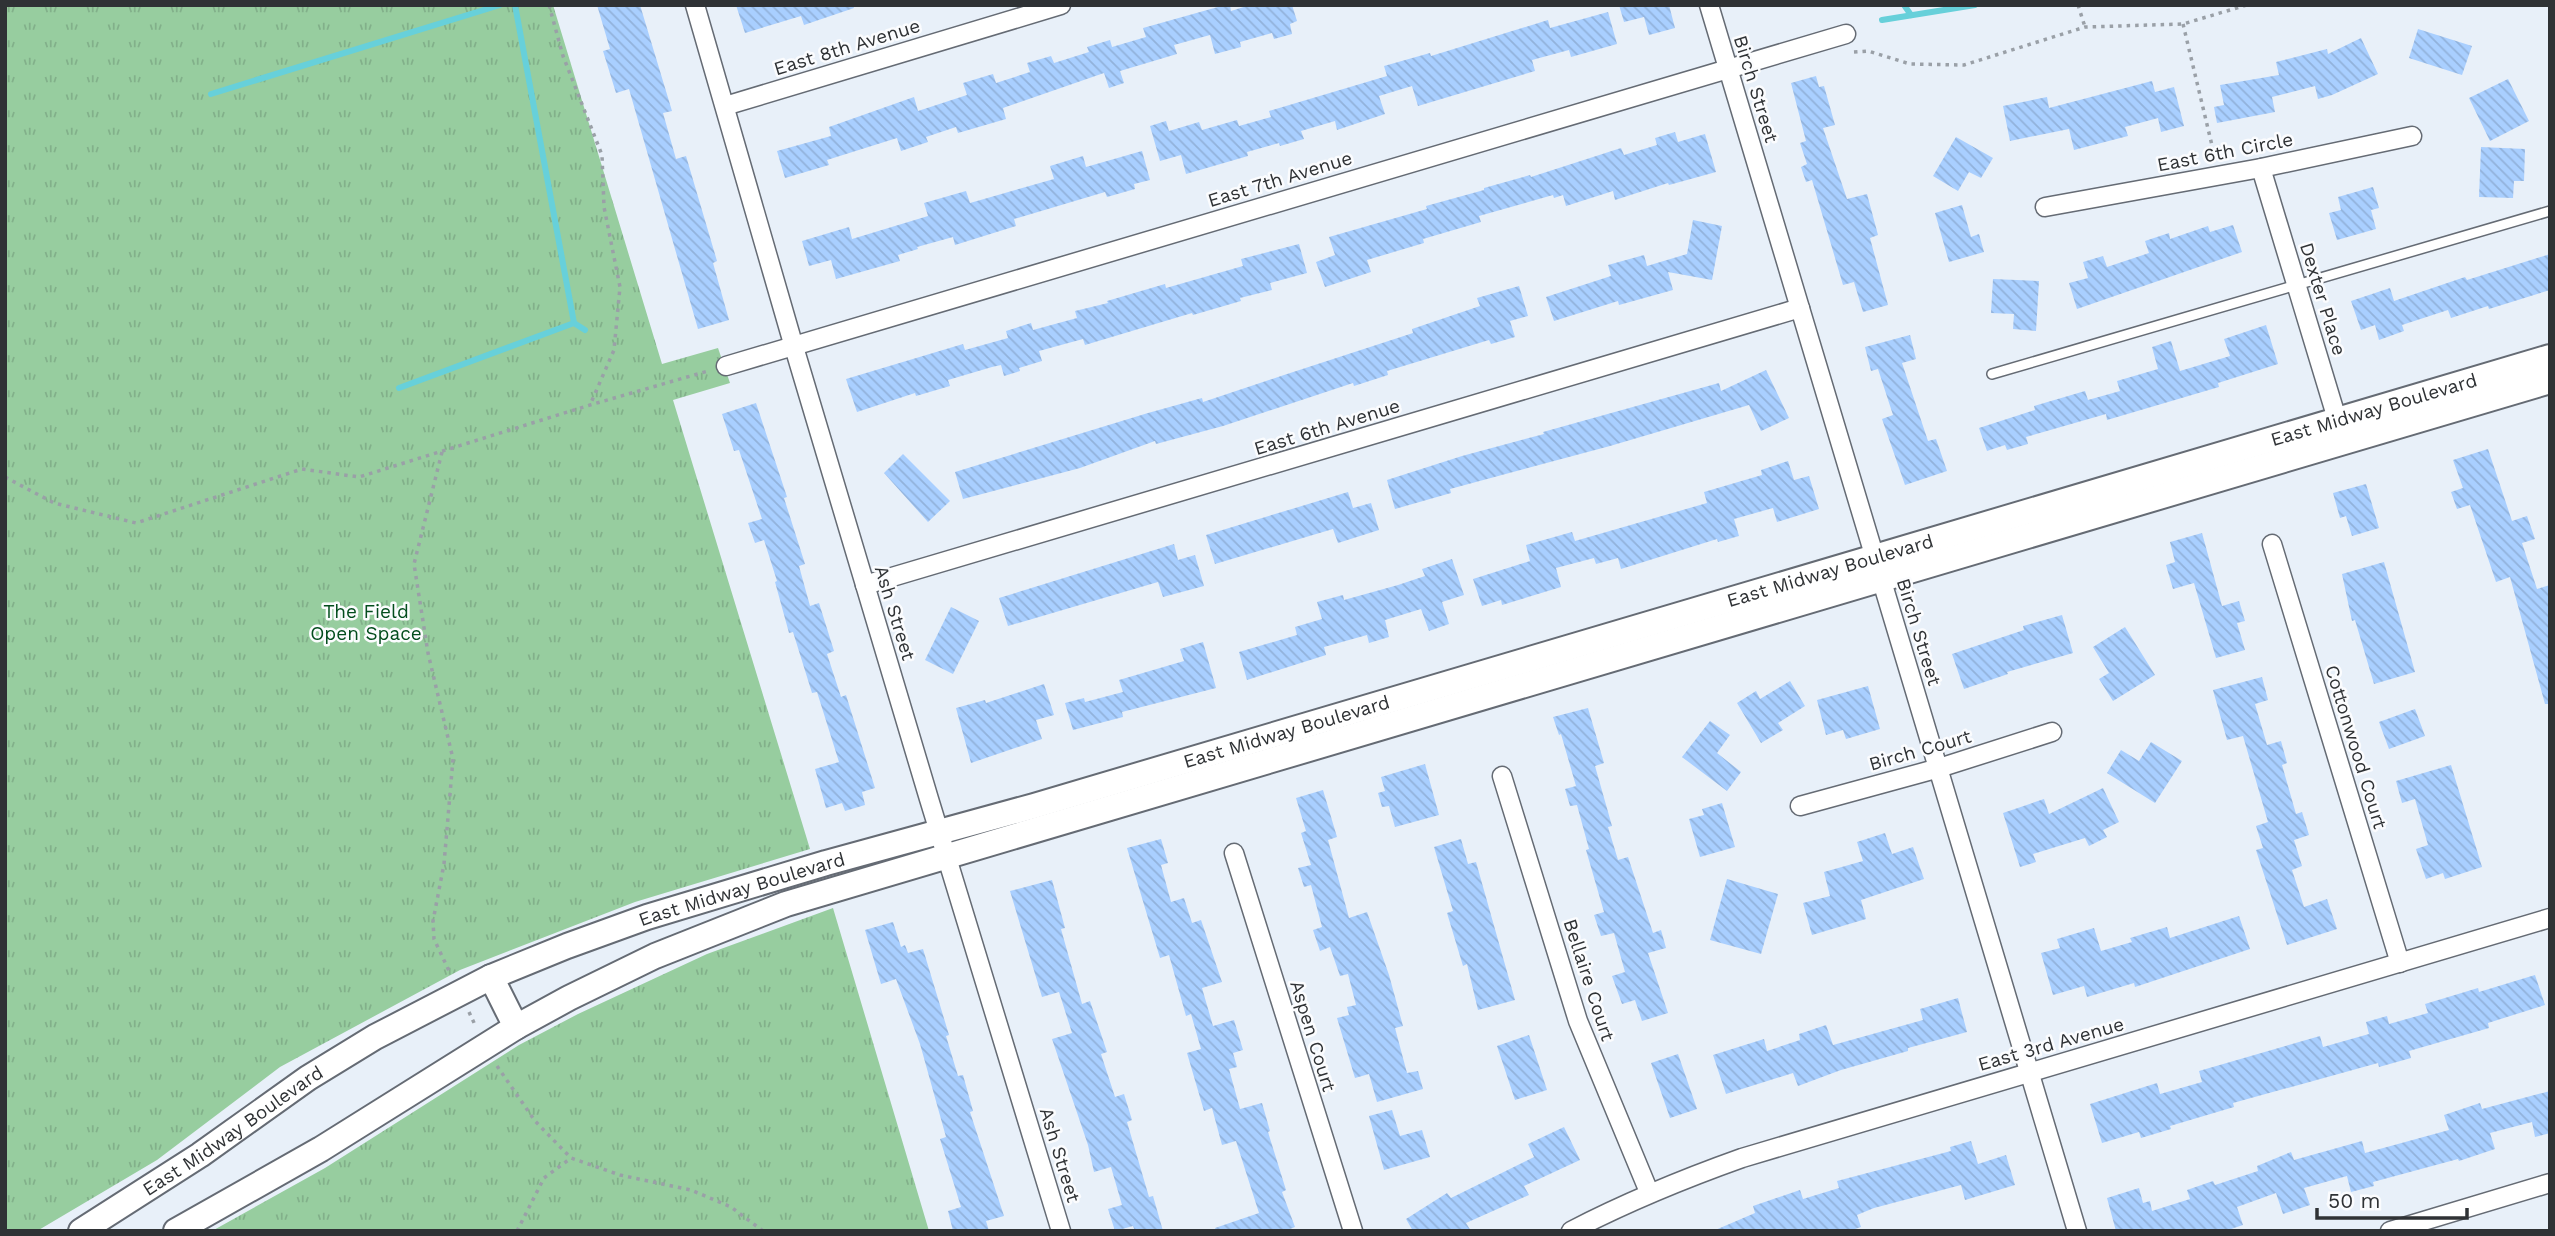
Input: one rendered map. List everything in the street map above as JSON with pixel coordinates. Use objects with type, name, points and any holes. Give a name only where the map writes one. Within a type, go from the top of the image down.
[{"type":"main road","name":"East Midway Boulevard","points":[[176,1231],[321,1149],[516,1027],[569,998],[643,962],[786,904],[947,857],[1877,567],[2337,419],[2550,357]]},
{"type":"main road","name":"East Midway Boulevard","points":[[80,1231],[200,1154],[307,1078],[375,1037],[491,977],[567,946],[647,918],[826,863],[1877,567],[2344,443],[2550,381]]},
{"type":"main road","points":[[491,977],[516,1027]]},
{"type":"street","name":"Ash Street","points":[[695,5],[864,585],[1061,1231]]},
{"type":"street","name":"East 8th Avenue","points":[[725,106],[1061,5]]},
{"type":"street","name":"Birch Street","points":[[1709,5],[2077,1231]]},
{"type":"street","name":"East 7th Avenue","points":[[726,366],[1846,34]]},
{"type":"street","name":"East 6th Circle","points":[[2045,207],[2261,168],[2412,135]]},
{"type":"street","name":"Dexter Place","points":[[2261,168],[2344,443]]},
{"type":"street","name":"East 6th Avenue","points":[[864,585],[1800,308]]},
{"type":"street","name":"Cottonwood Court","points":[[2272,544],[2400,963]]},
{"type":"street","name":"Birch Court","points":[[1800,806],[1939,768],[2052,732]]},
{"type":"street","name":"Bellaire Court","points":[[1502,776],[1578,1021],[1649,1192]]},
{"type":"street","name":"Aspen Court","points":[[1234,853],[1353,1231]]},
{"type":"street","name":"East 3rd Avenue","points":[[1571,1231],[1649,1192],[1742,1158],[2550,918]]},
{"type":"street","points":[[2390,1231],[2550,1183]]},
{"type":"lane","points":[[1992,374],[2550,211]]},
{"type":"path","points":[[550,5],[563,57],[602,155],[604,207],[620,287],[614,350],[590,405]]},
{"type":"path","points":[[2078,5],[2085,27]]},
{"type":"path","points":[[1846,34],[1853,52],[1868,51],[1910,64],[1964,65],[2085,27],[2183,24],[2247,5]]},
{"type":"path","points":[[2183,24],[2219,176]]},
{"type":"path","points":[[5,477],[54,503],[136,523],[302,469],[359,477],[708,371]]},
{"type":"path","points":[[442,452],[414,564],[428,653],[453,759],[444,864],[433,921],[434,939],[451,975]]},
{"type":"path","points":[[467,1007],[477,1028]]},
{"type":"path","points":[[494,1061],[535,1121],[572,1158],[620,1175],[691,1190],[731,1207],[763,1231]]},
{"type":"path","points":[[517,1231],[544,1178],[572,1158]]},
{"type":"green space","name":"The Field Open Space","points":[[5,5],[553,5],[662,364],[718,348],[730,383],[673,400],[810,849],[635,902],[460,970],[280,1067],[157,1160],[37,1231],[5,1231]]},
{"type":"green space","points":[[833,908],[929,1231],[212,1231],[325,1168],[519,1045],[578,1014],[707,954]]},
{"type":"building","points":[[597,5],[640,5],[672,111],[663,113],[676,159],[686,156],[717,261],[713,263],[729,320],[698,329],[629,89],[616,93],[603,51],[610,49]]},
{"type":"building","points":[[736,5],[853,5],[854,8],[804,25],[801,16],[745,33]]},
{"type":"building","points":[[1230,5],[1231,11],[1250,5],[1292,5],[1297,21],[1290,24],[1292,34],[1274,39],[1272,33],[1240,42],[1241,47],[1215,54],[1210,35],[1174,45],[1177,54],[1120,71],[1124,83],[1109,88],[1104,73],[1003,108],[1006,119],[958,133],[956,127],[926,137],[928,142],[901,151],[897,138],[827,160],[829,165],[785,178],[777,151],[831,136],[829,127],[914,97],[918,111],[967,95],[963,83],[993,74],[996,83],[1030,72],[1027,63],[1051,56],[1054,63],[1089,52],[1087,47],[1110,40],[1112,47],[1146,37],[1143,28]]},
{"type":"building","points":[[1619,5],[1669,5],[1675,28],[1649,35],[1644,17],[1624,22]]},
{"type":"building","points":[[1608,12],[1617,44],[1571,57],[1569,50],[1532,60],[1535,71],[1418,106],[1412,86],[1379,96],[1385,114],[1337,130],[1335,121],[1301,131],[1304,139],[1247,152],[1248,156],[1186,174],[1181,155],[1160,161],[1150,126],[1166,121],[1169,131],[1199,122],[1202,130],[1237,120],[1239,126],[1271,117],[1269,111],[1387,76],[1384,66],[1430,53],[1431,56],[1548,20],[1550,28]]},
{"type":"building","points":[[2418,29],[2472,46],[2462,75],[2409,58]]},
{"type":"building","points":[[2361,38],[2378,74],[2318,99],[2315,86],[2272,97],[2275,112],[2217,123],[2214,107],[2224,105],[2220,85],[2279,75],[2276,62],[2327,49],[2328,54]]},
{"type":"building","points":[[1816,76],[1819,87],[1824,86],[1835,125],[1823,128],[1847,199],[1867,194],[1878,235],[1870,238],[1888,305],[1863,312],[1854,282],[1843,285],[1812,180],[1806,182],[1801,167],[1807,164],[1800,143],[1806,141],[1791,83]]},
{"type":"building","points":[[2508,79],[2529,121],[2490,141],[2469,98]]},
{"type":"building","points":[[2152,81],[2155,92],[2174,87],[2184,126],[2161,132],[2158,118],[2125,127],[2128,136],[2074,150],[2069,129],[2010,141],[2003,106],[2047,97],[2049,108]]},
{"type":"building","points":[[1675,132],[1678,142],[1705,134],[1716,172],[1669,185],[1668,183],[1615,200],[1613,191],[1566,206],[1563,195],[1554,198],[1553,195],[1479,216],[1481,222],[1423,239],[1424,243],[1367,260],[1371,272],[1325,287],[1316,262],[1335,255],[1329,237],[1621,148],[1624,155],[1657,145],[1655,138]]},
{"type":"building","points":[[1956,137],[1993,158],[1981,178],[1969,172],[1958,191],[1933,176]]},
{"type":"building","points":[[2481,147],[2525,149],[2524,181],[2514,181],[2513,198],[2479,197]]},
{"type":"building","points":[[1142,151],[1150,180],[1134,184],[1135,189],[1107,197],[1105,192],[1014,219],[1016,226],[955,245],[953,237],[917,247],[918,249],[898,255],[900,261],[836,279],[831,260],[809,266],[802,241],[849,227],[852,239],[928,216],[924,203],[966,191],[970,203],[1054,179],[1050,166],[1083,156],[1086,167]]},
{"type":"building","points":[[2373,187],[2379,208],[2371,210],[2376,229],[2337,240],[2329,213],[2341,210],[2338,197]]},
{"type":"building","points":[[1962,205],[1971,237],[1979,234],[1984,252],[1949,262],[1935,213]]},
{"type":"building","points":[[1693,220],[1722,226],[1712,280],[1668,272],[1673,290],[1619,305],[1618,301],[1554,321],[1546,297],[1611,276],[1608,265],[1644,255],[1647,266],[1687,254]]},
{"type":"building","points":[[2233,225],[2242,252],[2077,309],[2069,283],[2088,278],[2083,262],[2103,256],[2107,267],[2149,253],[2145,241],[2169,233],[2170,239],[2208,226],[2210,232]]},
{"type":"building","points":[[1299,244],[1307,273],[1270,283],[1272,290],[1085,345],[1083,339],[1039,351],[1042,361],[1019,368],[1020,371],[1004,376],[1001,365],[992,367],[948,380],[950,386],[916,396],[915,393],[857,412],[846,379],[963,344],[965,350],[1008,338],[1006,331],[1031,323],[1033,330],[1077,318],[1075,311],[1165,284],[1166,288],[1243,266],[1241,259]]},
{"type":"building","points":[[2550,254],[2550,290],[2451,318],[2448,310],[2402,325],[2404,331],[2379,340],[2375,325],[2361,330],[2351,301],[2390,288],[2394,301],[2465,277],[2467,280]]},
{"type":"building","points":[[1993,279],[2039,281],[2036,331],[2013,329],[2014,314],[1991,313]]},
{"type":"building","points":[[1519,286],[1528,316],[1510,321],[1515,337],[1491,344],[1489,340],[1387,371],[1388,375],[1354,386],[1353,383],[1223,426],[1156,444],[1155,441],[1080,468],[963,499],[955,472],[1148,413],[1202,398],[1203,402],[1413,333],[1412,329],[1480,306],[1477,298]]},
{"type":"building","points":[[2266,325],[2278,364],[2218,383],[2219,387],[2107,420],[2106,414],[2026,437],[2028,444],[2007,450],[2005,445],[1987,451],[1979,428],[2035,410],[2034,406],[2085,391],[2088,400],[2120,391],[2117,381],[2158,369],[2152,347],[2171,341],[2180,371],[2230,356],[2224,339]]},
{"type":"building","points":[[1910,335],[1916,359],[1902,363],[1928,441],[1936,439],[1947,471],[1905,485],[1882,419],[1893,415],[1878,369],[1871,371],[1865,347]]},
{"type":"building","points":[[1766,370],[1789,418],[1761,431],[1749,405],[1450,489],[1451,493],[1395,509],[1387,480],[1544,434],[1543,432],[1719,383],[1721,391]]},
{"type":"building","points":[[756,403],[787,497],[784,498],[805,564],[799,566],[810,606],[819,603],[834,651],[827,654],[841,697],[846,695],[875,788],[862,792],[865,805],[845,811],[842,803],[826,808],[815,769],[839,762],[817,692],[812,693],[793,632],[789,633],[764,540],[755,543],[748,523],[762,519],[739,450],[734,451],[722,414]]},
{"type":"building","points":[[2488,449],[2512,521],[2527,516],[2535,539],[2522,543],[2537,589],[2550,585],[2550,704],[2545,704],[2510,577],[2496,582],[2470,505],[2457,509],[2451,492],[2463,488],[2453,460]]},
{"type":"building","points":[[903,454],[950,501],[928,522],[884,473]]},
{"type":"building","points":[[1788,461],[1794,480],[1809,476],[1819,509],[1777,522],[1773,508],[1734,519],[1739,536],[1718,542],[1717,539],[1621,569],[1618,558],[1596,564],[1594,558],[1556,568],[1561,587],[1502,605],[1501,600],[1482,606],[1473,579],[1530,561],[1526,545],[1572,532],[1575,541],[1707,503],[1704,492],[1762,475],[1761,470]]},
{"type":"building","points":[[2366,484],[2379,528],[2352,536],[2346,516],[2340,518],[2333,493]]},
{"type":"building","points":[[1348,492],[1353,508],[1371,503],[1379,530],[1338,543],[1333,529],[1215,564],[1206,535]]},
{"type":"building","points":[[2202,533],[2222,606],[2239,601],[2245,621],[2237,623],[2245,650],[2216,658],[2194,583],[2173,589],[2166,565],[2175,562],[2170,542]]},
{"type":"building","points":[[1174,544],[1178,560],[1195,555],[1204,586],[1163,597],[1158,582],[1008,626],[999,598]]},
{"type":"building","points":[[1452,559],[1464,595],[1442,602],[1449,624],[1429,631],[1421,609],[1385,620],[1389,637],[1369,643],[1367,635],[1324,647],[1326,655],[1247,680],[1239,652],[1297,635],[1295,627],[1322,619],[1317,602],[1343,595],[1344,600],[1398,585],[1425,576],[1422,569]]},
{"type":"building","points":[[2384,562],[2415,672],[2374,684],[2355,620],[2352,621],[2342,574]]},
{"type":"building","points":[[951,607],[979,621],[953,674],[925,660]]},
{"type":"building","points":[[2062,615],[2073,653],[2007,672],[2008,674],[1964,689],[1952,654],[2024,630],[2023,626]]},
{"type":"building","points":[[2125,627],[2155,675],[2113,701],[2099,679],[2109,673],[2093,647]]},
{"type":"building","points":[[1203,642],[1216,688],[1122,712],[1123,717],[1073,730],[1065,703],[1084,698],[1085,702],[1123,692],[1119,680],[1184,661],[1180,649]]},
{"type":"building","points":[[2262,677],[2268,700],[2255,704],[2267,745],[2281,741],[2287,763],[2282,765],[2296,814],[2302,812],[2309,835],[2294,840],[2302,866],[2292,870],[2304,907],[2327,899],[2337,929],[2287,945],[2256,850],[2263,848],[2256,826],[2268,822],[2243,736],[2227,740],[2213,690]]},
{"type":"building","points":[[1790,681],[1805,706],[1778,723],[1783,730],[1761,743],[1737,703],[1756,691],[1760,699]]},
{"type":"building","points":[[1044,684],[1054,715],[1036,720],[1042,739],[971,763],[956,708],[985,700],[986,703]]},
{"type":"building","points":[[1868,686],[1880,729],[1846,739],[1843,730],[1826,735],[1817,700]]},
{"type":"building","points":[[1588,708],[1604,763],[1595,766],[1612,826],[1608,827],[1618,860],[1628,857],[1653,933],[1661,930],[1666,948],[1648,953],[1668,1013],[1642,1021],[1635,1000],[1622,1004],[1612,976],[1625,972],[1614,933],[1601,936],[1594,915],[1604,912],[1586,850],[1589,849],[1577,805],[1570,806],[1565,789],[1576,786],[1561,734],[1559,735],[1553,717]]},
{"type":"building","points":[[2415,709],[2425,736],[2389,749],[2379,722]]},
{"type":"building","points":[[1710,721],[1730,735],[1717,753],[1741,772],[1727,791],[1682,757]]},
{"type":"building","points":[[2151,742],[2182,761],[2155,803],[2107,773],[2121,750],[2139,761]]},
{"type":"building","points":[[1425,764],[1439,815],[1395,827],[1389,806],[1382,807],[1378,793],[1385,791],[1381,777]]},
{"type":"building","points":[[2451,765],[2482,867],[2445,879],[2443,873],[2426,879],[2416,849],[2428,845],[2415,799],[2402,803],[2396,781]]},
{"type":"building","points":[[2103,788],[2119,822],[2103,830],[2107,837],[2089,846],[2085,838],[2033,854],[2036,862],[2020,867],[2003,813],[2044,799],[2049,814]]},
{"type":"building","points":[[1323,790],[1337,837],[1328,840],[1349,918],[1367,912],[1403,1026],[1395,1028],[1407,1073],[1418,1071],[1423,1089],[1377,1102],[1369,1074],[1355,1078],[1337,1018],[1349,1015],[1347,1007],[1356,1005],[1348,974],[1340,976],[1330,947],[1320,951],[1313,930],[1322,927],[1311,885],[1304,887],[1298,868],[1311,865],[1301,833],[1306,831],[1296,798]]},
{"type":"building","points":[[1722,803],[1735,847],[1700,857],[1689,819],[1704,815],[1702,809]]},
{"type":"building","points":[[1885,833],[1892,854],[1913,847],[1924,879],[1861,900],[1866,919],[1812,935],[1803,903],[1830,896],[1824,872],[1863,861],[1857,842]]},
{"type":"building","points":[[1161,839],[1168,863],[1161,865],[1171,902],[1184,898],[1192,923],[1201,920],[1222,982],[1202,988],[1213,1026],[1234,1020],[1243,1050],[1233,1053],[1237,1067],[1229,1069],[1240,1109],[1262,1103],[1286,1190],[1282,1192],[1295,1227],[1285,1231],[1216,1231],[1215,1228],[1259,1213],[1236,1141],[1222,1145],[1212,1108],[1204,1111],[1187,1053],[1201,1049],[1191,1014],[1186,1016],[1169,955],[1160,958],[1127,848]]},
{"type":"building","points":[[1461,839],[1468,864],[1476,862],[1515,1000],[1478,1010],[1467,964],[1463,966],[1447,913],[1453,911],[1434,847]]},
{"type":"building","points":[[1727,879],[1778,894],[1761,954],[1710,940]]},
{"type":"building","points":[[1052,880],[1065,928],[1061,929],[1082,1004],[1090,1001],[1107,1052],[1101,1054],[1115,1097],[1124,1094],[1132,1120],[1127,1122],[1149,1197],[1153,1196],[1163,1231],[1135,1231],[1133,1226],[1115,1231],[1108,1209],[1122,1205],[1111,1167],[1094,1172],[1088,1145],[1052,1039],[1072,1033],[1059,992],[1042,997],[1010,891]]},
{"type":"building","points":[[2239,916],[2250,949],[2135,987],[2134,983],[2087,997],[2084,986],[2053,995],[2041,953],[2060,948],[2057,939],[2094,928],[2101,951],[2132,942],[2130,938],[2167,927],[2170,938]]},
{"type":"building","points":[[893,922],[901,947],[905,945],[908,953],[923,949],[949,1035],[946,1036],[958,1076],[963,1075],[973,1111],[970,1112],[1004,1216],[986,1221],[989,1231],[953,1231],[948,1211],[961,1207],[940,1139],[946,1137],[920,1044],[896,979],[881,984],[865,930]]},
{"type":"building","points":[[2535,975],[2545,1005],[2488,1023],[2489,1028],[2409,1051],[2411,1058],[2379,1067],[2378,1063],[2233,1103],[2234,1107],[2170,1126],[2171,1129],[2141,1138],[2139,1132],[2102,1143],[2090,1104],[2157,1083],[2160,1094],[2202,1082],[2199,1071],[2320,1036],[2323,1047],[2369,1034],[2366,1022],[2387,1016],[2389,1024],[2428,1013],[2425,1004],[2478,988],[2479,992]]},
{"type":"building","points":[[1958,998],[1967,1032],[1908,1048],[1908,1051],[1841,1070],[1798,1086],[1793,1073],[1726,1094],[1713,1055],[1764,1039],[1767,1051],[1800,1040],[1799,1034],[1826,1025],[1833,1045],[1923,1020],[1920,1009]]},
{"type":"building","points":[[1529,1035],[1547,1090],[1515,1100],[1497,1046]]},
{"type":"building","points":[[1678,1054],[1697,1109],[1670,1118],[1651,1063]]},
{"type":"building","points":[[2550,1091],[2550,1133],[2535,1137],[2532,1122],[2490,1133],[2495,1149],[2459,1161],[2458,1159],[2373,1182],[2374,1186],[2351,1192],[2347,1176],[2304,1188],[2310,1205],[2283,1214],[2276,1193],[2237,1207],[2243,1225],[2225,1231],[2116,1231],[2107,1198],[2139,1188],[2143,1203],[2150,1201],[2152,1211],[2190,1199],[2187,1190],[2213,1181],[2215,1185],[2258,1171],[2257,1166],[2291,1152],[2294,1160],[2362,1141],[2365,1153],[2449,1130],[2444,1115],[2480,1103],[2482,1109]]},
{"type":"building","points":[[1392,1110],[1400,1136],[1422,1130],[1430,1157],[1384,1170],[1369,1116]]},
{"type":"building","points":[[1564,1127],[1580,1160],[1524,1186],[1529,1195],[1466,1223],[1471,1231],[1413,1231],[1406,1219],[1447,1193],[1451,1198],[1534,1157],[1528,1144]]},
{"type":"building","points":[[1971,1141],[1978,1164],[2006,1155],[2015,1185],[1965,1200],[1961,1185],[1874,1208],[1857,1215],[1861,1227],[1849,1231],[1713,1231],[1755,1213],[1753,1206],[1800,1190],[1803,1199],[1839,1188],[1837,1181],[1951,1151],[1950,1147]]},
{"type":"waterway","points":[[211,94],[500,5]]},
{"type":"waterway","points":[[399,388],[574,323],[515,5]]},
{"type":"waterway","points":[[1904,5],[1911,15]]},
{"type":"waterway","points":[[1882,20],[1975,5]]},
{"type":"waterway","points":[[574,323],[585,330]]}]
